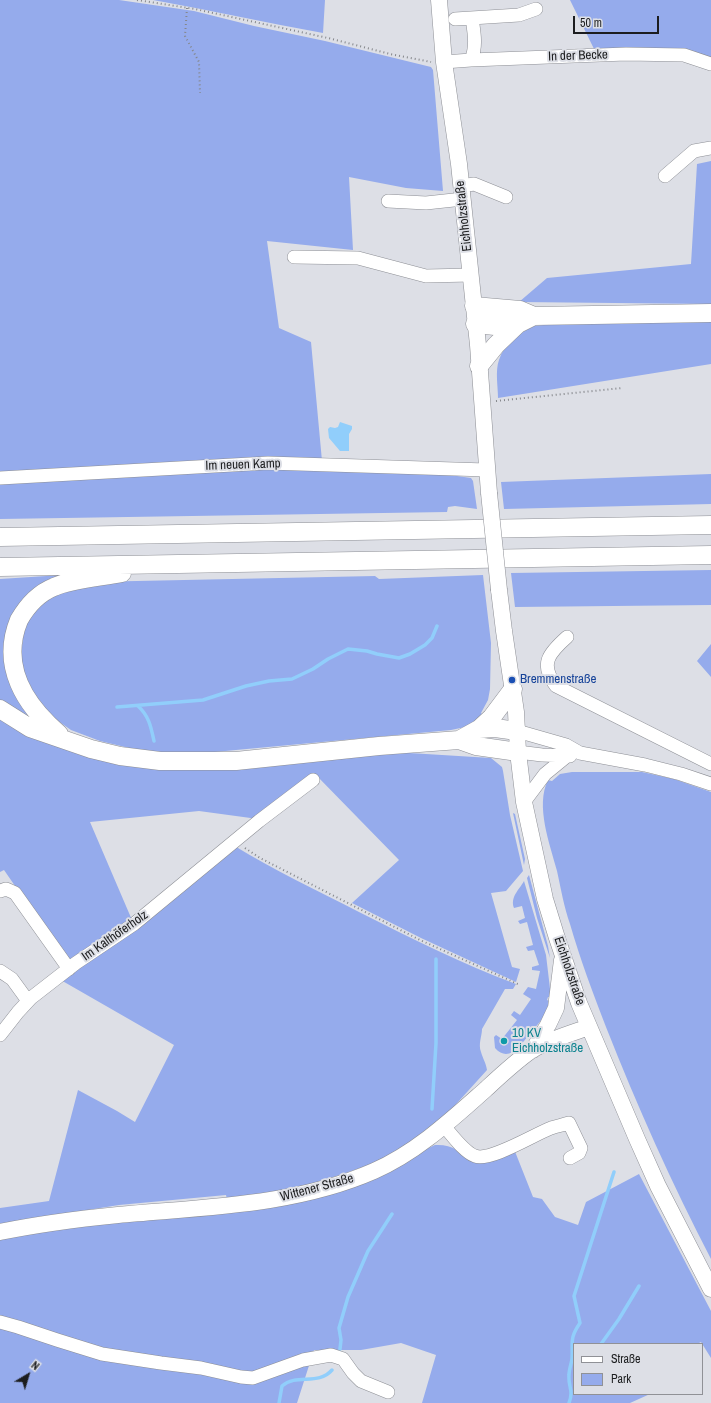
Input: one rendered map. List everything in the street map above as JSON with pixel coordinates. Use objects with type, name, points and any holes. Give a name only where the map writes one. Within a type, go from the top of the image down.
[{"type":"highway","points":[[474,306],[520,310],[534,316],[711,313]]},
{"type":"highway","points":[[479,366],[496,345],[518,324],[534,316]]},
{"type":"highway","points":[[475,324],[495,326],[518,324]]},
{"type":"highway","points":[[0,537],[711,525]]},
{"type":"highway","points":[[0,567],[711,555]]},
{"type":"highway","points":[[66,740],[46,723],[30,706],[16,685],[9,662],[11,642],[15,627],[25,610],[37,598],[53,587],[176,563]]},
{"type":"highway","points":[[0,709],[30,728],[91,749],[120,756],[160,761],[236,761],[371,746],[459,740],[479,730],[492,717],[513,689]]},
{"type":"highway","points":[[479,730],[495,728],[517,731]]},
{"type":"highway","points":[[459,740],[476,746],[518,752]]},
{"type":"main road","name":"Eichholzstraße","points":[[439,0],[444,62],[462,192],[471,275],[486,470],[504,631],[513,689],[524,802],[545,899],[562,954],[589,1027],[655,1179],[711,1289]]},
{"type":"main road","points":[[533,1050],[556,1008],[562,954]]},
{"type":"main road","name":"Wittener Straße","points":[[0,1232],[78,1219],[206,1208],[293,1196],[337,1185],[375,1170],[419,1145],[444,1126],[503,1074],[533,1050],[589,1027]]},
{"type":"street","points":[[455,19],[519,15],[536,9]]},
{"type":"street","points":[[471,60],[474,54],[475,39],[472,18]]},
{"type":"street","name":"In der Becke","points":[[444,62],[626,54],[684,55],[711,64]]},
{"type":"street","points":[[665,176],[694,150],[711,148]]},
{"type":"street","points":[[388,201],[426,203],[462,192],[474,184],[506,197]]},
{"type":"street","points":[[294,257],[358,258],[426,276],[471,275]]},
{"type":"street","name":"Im neuen Kamp","points":[[0,478],[268,463],[486,470]]},
{"type":"street","points":[[567,637],[549,655],[549,677],[556,686],[711,764]]},
{"type":"street","points":[[517,731],[566,745],[574,755]]},
{"type":"street","points":[[518,752],[574,755],[645,765],[711,784]]},
{"type":"street","points":[[524,802],[545,774],[574,755]]},
{"type":"street","name":"Im Kalthöferholz","points":[[0,1035],[28,1001],[69,969],[134,924],[233,841],[313,780]]},
{"type":"street","points":[[0,891],[6,889],[14,893],[69,969]]},
{"type":"street","points":[[0,971],[12,979],[28,1001]]},
{"type":"street","points":[[444,1126],[468,1153],[480,1157],[504,1150],[552,1128],[569,1123],[581,1148],[579,1153],[570,1158]]},
{"type":"street","points":[[0,1322],[102,1354],[161,1364],[201,1368],[241,1377],[253,1378],[303,1360],[331,1355],[342,1359],[361,1381],[388,1392]]},
{"type":"path","points":[[137,0],[187,8],[328,38],[390,54],[433,62],[444,62]]},
{"type":"path","points":[[187,8],[185,36],[199,62],[200,93]]},
{"type":"path","points":[[481,402],[622,388]]},
{"type":"path","points":[[233,841],[260,858],[383,922],[520,985]]},
{"type":"green space","points":[[0,0],[119,0],[194,11],[431,67],[433,70],[443,191],[406,188],[349,177],[353,250],[267,241],[279,328],[311,342],[322,461],[0,475]]},
{"type":"green space","points":[[153,0],[325,0],[323,33],[196,8]]},
{"type":"green space","points":[[570,0],[711,0],[711,60],[596,53]]},
{"type":"green space","points":[[711,161],[711,304],[519,302],[547,278],[691,264],[697,164]]},
{"type":"green space","points":[[711,321],[711,364],[498,398],[497,369],[501,354],[512,340],[533,326],[575,322]]},
{"type":"green space","points":[[273,467],[436,473],[471,478],[473,481],[477,509],[455,506],[448,507],[447,512],[0,519],[0,483]]},
{"type":"green space","points":[[711,474],[711,504],[504,509],[501,482]]},
{"type":"green space","points":[[711,570],[711,605],[515,607],[511,573]]},
{"type":"green space","points":[[62,575],[12,617],[4,640],[4,663],[11,683],[44,728],[16,712],[0,700],[0,579]]},
{"type":"green space","points":[[483,575],[491,643],[490,689],[488,700],[481,713],[484,716],[470,726],[451,730],[193,754],[142,751],[100,741],[71,730],[48,714],[19,674],[25,620],[51,593],[89,582],[375,576],[379,579]]},
{"type":"green space","points":[[711,644],[711,677],[697,661]]},
{"type":"green space","points":[[0,714],[120,761],[393,752],[491,758],[502,767],[510,815],[523,871],[506,891],[491,893],[512,967],[520,969],[516,982],[421,938],[352,903],[399,860],[316,775],[258,819],[199,811],[90,822],[132,920],[69,964],[4,870],[0,872]]},
{"type":"green space","points":[[572,772],[642,772],[674,779],[711,792],[711,1259],[669,1173],[630,1086],[592,989],[566,911],[545,825],[543,801],[544,790],[548,780],[552,781],[560,774]]},
{"type":"green space","points":[[513,813],[515,814],[525,859],[524,865]]},
{"type":"green space","points":[[233,845],[295,880],[398,931],[456,959],[516,984],[513,989],[505,989],[482,1029],[480,1049],[487,1070],[449,1112],[417,1138],[378,1162],[298,1189],[227,1200],[226,1195],[119,1205],[0,1224],[0,1208],[49,1201],[78,1090],[135,1122],[174,1045],[59,979]]},
{"type":"green space","points":[[529,875],[550,958],[537,918],[527,878]]},
{"type":"green space","points":[[524,881],[546,955],[551,997],[548,997],[547,1000],[549,1001],[549,1008],[543,1018],[519,1047],[513,1052],[504,1054],[495,1048],[494,1037],[496,1035],[502,1039],[517,1020],[511,1015],[514,1011],[520,1015],[531,999],[523,994],[528,987],[536,989],[540,971],[532,970],[532,967],[539,965],[534,950],[528,951],[526,947],[533,945],[527,922],[520,924],[518,921],[525,918],[522,906],[514,908],[513,904],[514,897]]},
{"type":"green space","points":[[435,1145],[441,1145],[451,1147],[475,1160],[514,1149],[533,1197],[542,1199],[555,1217],[578,1225],[586,1202],[639,1174],[711,1311],[711,1358],[701,1342],[573,1343],[573,1395],[648,1395],[630,1403],[422,1403],[436,1355],[401,1343],[361,1350],[314,1350],[297,1403],[0,1403],[0,1238],[35,1230],[235,1211],[420,1152]]},
{"type":"shaded area","points":[[340,422],[352,426],[349,434],[349,451],[340,451],[329,438],[328,429],[330,427],[338,427]]},
{"type":"waterway","points":[[117,707],[203,700],[246,686],[269,681],[292,679],[348,649],[367,651],[399,658],[410,654],[425,645],[432,638],[437,626]]},
{"type":"waterway","points":[[138,706],[151,726],[154,741]]},
{"type":"waterway","points":[[432,1109],[436,1043],[436,959]]},
{"type":"waterway","points":[[569,1403],[571,1395],[569,1375],[572,1359],[572,1341],[574,1333],[580,1323],[574,1296],[614,1172]]},
{"type":"waterway","points":[[340,1349],[341,1340],[339,1328],[348,1297],[368,1251],[392,1214]]},
{"type":"waterway","points":[[602,1343],[619,1319],[639,1286]]},
{"type":"waterway","points":[[279,1403],[282,1386],[288,1382],[294,1380],[314,1379],[326,1375],[332,1370]]},
{"type":"place","name":"Bremmenstraße","points":[[512,680]]},
{"type":"place","name":"10 KV Eichholzstraße","points":[[504,1041]]}]
